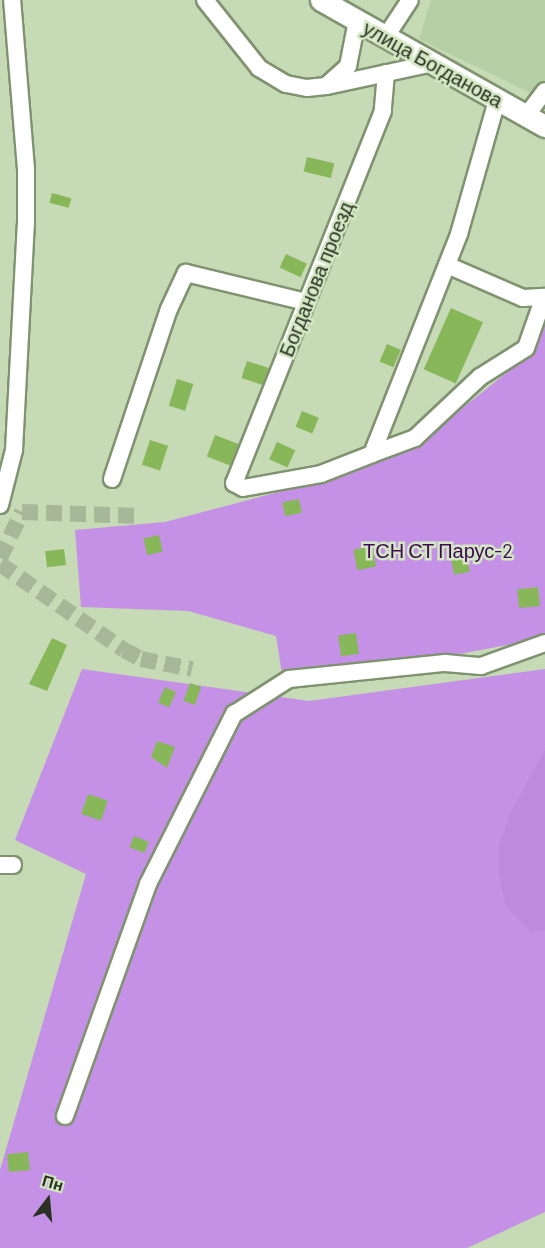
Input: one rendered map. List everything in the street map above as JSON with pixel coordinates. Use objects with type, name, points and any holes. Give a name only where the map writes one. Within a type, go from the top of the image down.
[{"type":"main road","name":"улица Богданова","points":[[321,0],[429,64],[545,126]]},
{"type":"street","points":[[0,505],[14,450],[26,169],[12,0]]},
{"type":"street","points":[[205,0],[259,68],[286,84],[307,88],[326,86],[429,64]]},
{"type":"street","points":[[385,38],[402,4]]},
{"type":"street","points":[[326,86],[348,66],[357,21]]},
{"type":"street","name":"Богданова проезд","points":[[372,454],[321,474],[243,488],[234,483],[383,111],[386,73]]},
{"type":"street","points":[[526,116],[545,91]]},
{"type":"street","points":[[372,454],[447,265],[497,101]]},
{"type":"street","points":[[372,454],[415,438],[480,376],[526,348],[544,297],[523,298],[447,265]]},
{"type":"street","points":[[112,479],[169,309],[186,273],[306,302]]},
{"type":"street","points":[[65,1116],[148,884],[180,814],[234,714],[289,679],[445,663],[481,666],[545,643]]},
{"type":"shaded area","points":[[431,0],[545,0],[545,100],[419,39]]},
{"type":"shaded area","points":[[545,750],[545,930],[531,932],[505,905],[499,872],[499,845],[510,814]]},
{"type":"green space","name":"ТСН СТ Парус-2","points":[[545,314],[545,638],[427,660],[282,674],[276,636],[188,611],[81,607],[75,530],[165,522],[317,482],[419,443],[530,354]]},
{"type":"green space","points":[[82,669],[309,701],[545,669],[545,1212],[467,1248],[0,1248],[0,1170],[86,874],[15,840]]},
{"type":"building","points":[[307,157],[334,163],[331,178],[304,172]]},
{"type":"building","points":[[52,193],[71,198],[69,208],[49,203]]},
{"type":"building","points":[[286,254],[307,264],[301,277],[280,268]]},
{"type":"building","points":[[451,308],[483,322],[456,383],[424,369]]},
{"type":"building","points":[[387,344],[401,350],[393,367],[380,361]]},
{"type":"building","points":[[247,361],[269,368],[263,385],[241,378]]},
{"type":"building","points":[[177,379],[193,384],[185,411],[169,406]]},
{"type":"building","points":[[302,411],[319,418],[312,434],[296,427]]},
{"type":"building","points":[[215,435],[238,444],[230,465],[207,456]]},
{"type":"building","points":[[150,440],[168,446],[160,471],[142,465]]},
{"type":"building","points":[[277,442],[295,450],[288,467],[269,459]]},
{"type":"building","points":[[299,499],[302,513],[285,516],[282,503]]},
{"type":"building","points":[[159,535],[163,552],[147,555],[143,539]]},
{"type":"building","points":[[372,546],[376,567],[357,570],[353,550]]},
{"type":"building","points":[[64,549],[66,565],[47,567],[45,551]]},
{"type":"building","points":[[467,557],[470,572],[454,575],[451,560]]},
{"type":"building","points":[[538,587],[540,606],[519,608],[517,589]]},
{"type":"building","points":[[356,633],[359,654],[341,656],[338,636]]},
{"type":"building","points":[[52,638],[67,645],[47,691],[29,684]]},
{"type":"building","points":[[190,683],[201,687],[195,705],[184,701]]},
{"type":"building","points":[[165,687],[176,692],[169,707],[158,703]]},
{"type":"building","points":[[157,741],[175,747],[167,768],[151,757]]},
{"type":"building","points":[[88,794],[108,801],[101,821],[81,814]]},
{"type":"building","points":[[134,836],[149,842],[144,853],[130,847]]},
{"type":"building","points":[[28,1152],[30,1170],[9,1172],[7,1154]]},
{"type":"tunnel","points":[[0,558],[22,512],[140,516]]},
{"type":"tunnel","points":[[0,564],[124,650],[141,659],[192,669]]}]
